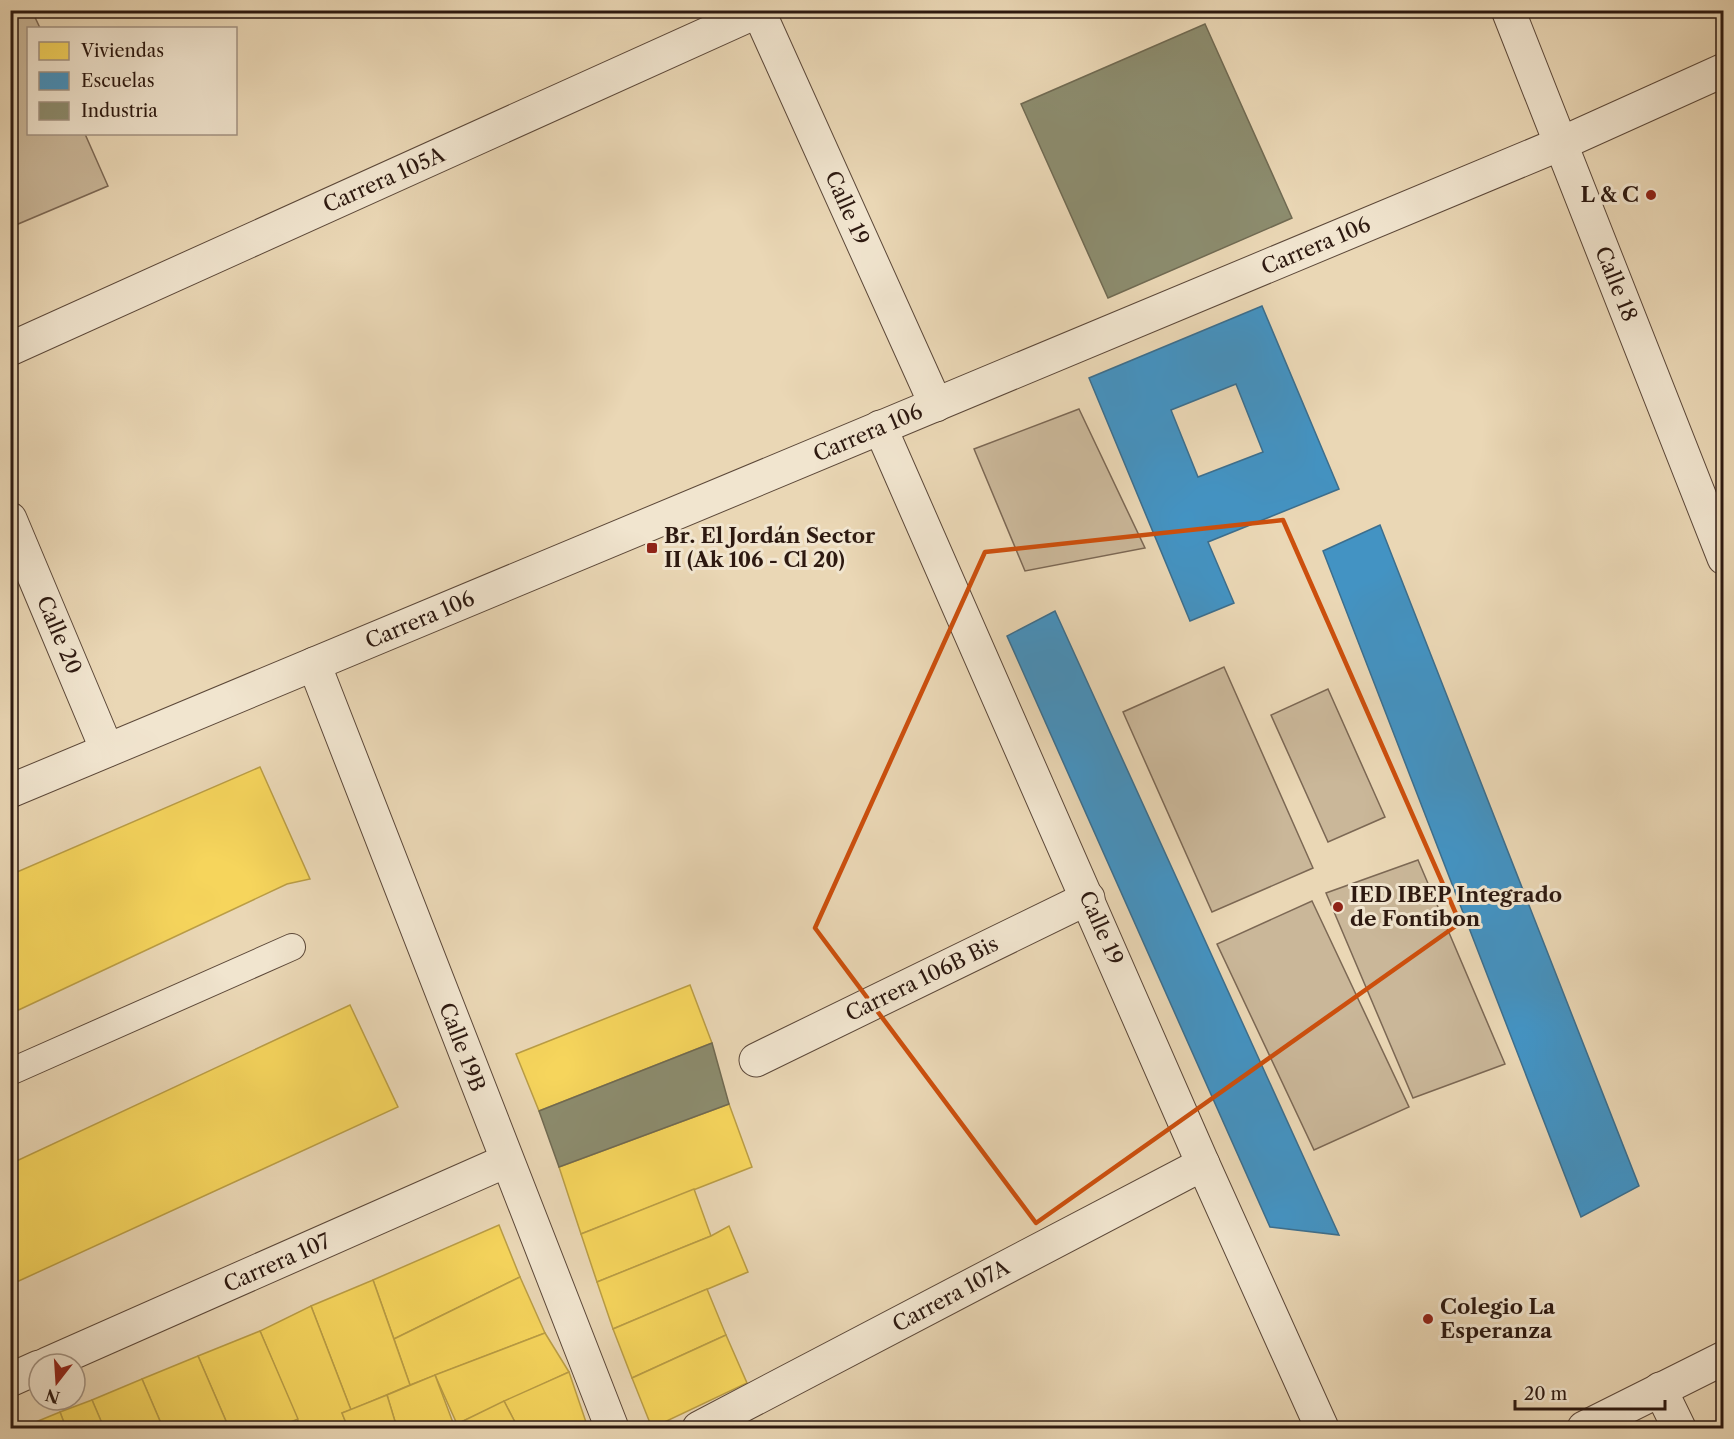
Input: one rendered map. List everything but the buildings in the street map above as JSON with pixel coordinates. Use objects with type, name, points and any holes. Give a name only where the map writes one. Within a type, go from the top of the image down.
[{"type":"street","name":"Calle 18","points":[[1508,10],[1724,558]]},
{"type":"street","name":"Carrera 105A","points":[[10,349],[758,11]]},
{"type":"street","name":"Calle 19","points":[[758,11],[936,405]]},
{"type":"street","name":"Carrera 106","points":[[10,791],[1560,144],[1724,70]]},
{"type":"street","name":"Calle 19","points":[[880,427],[1203,1164],[1322,1428]]},
{"type":"street","name":"Calle 20","points":[[10,519],[107,750]]},
{"type":"street","name":"Calle 19B","points":[[314,664],[612,1428]]},
{"type":"street","name":"Carrera 106B Bis","points":[[756,1060],[1088,898]]},
{"type":"street","name":"Carrera 107","points":[[74,1352],[506,1161]]},
{"type":"street","name":"Carrera 107A","points":[[699,1428],[1203,1164]]},
{"type":"street","points":[[1584,1428],[1724,1358]]},
{"type":"street","points":[[10,1380],[27,1372]]},
{"type":"street","points":[[1660,1389],[1679,1428]]},
{"type":"lane","points":[[10,1072],[292,947]]},
{"type":"highlighted area","points":[[1283,520],[1460,923],[1036,1223],[815,928],[985,552]]},
{"type":"shaded area","points":[[11,10],[32,11],[40,27],[27,27],[27,135],[85,135],[108,186],[11,227]]},
{"type":"shaded area","points":[[1079,409],[1145,548],[1025,571],[974,449]]},
{"type":"shaded area","points":[[1224,667],[1313,868],[1212,912],[1123,712]]},
{"type":"shaded area","points":[[1328,689],[1385,817],[1328,842],[1271,715]]},
{"type":"shaded area","points":[[1418,860],[1505,1064],[1413,1098],[1326,893]]},
{"type":"shaded area","points":[[1312,901],[1409,1107],[1314,1150],[1217,944]]},
{"type":"place","name":"L & C","points":[[1651,195]]},
{"type":"place","name":"Br. El Jordán Sector II (Ak 106 - Cl 20)","points":[[652,548]]},
{"type":"place","name":"IED IBEP Integrado de Fontibon","points":[[1338,907]]},
{"type":"place","name":"Colegio La Esperanza","points":[[1428,1319]]}]
